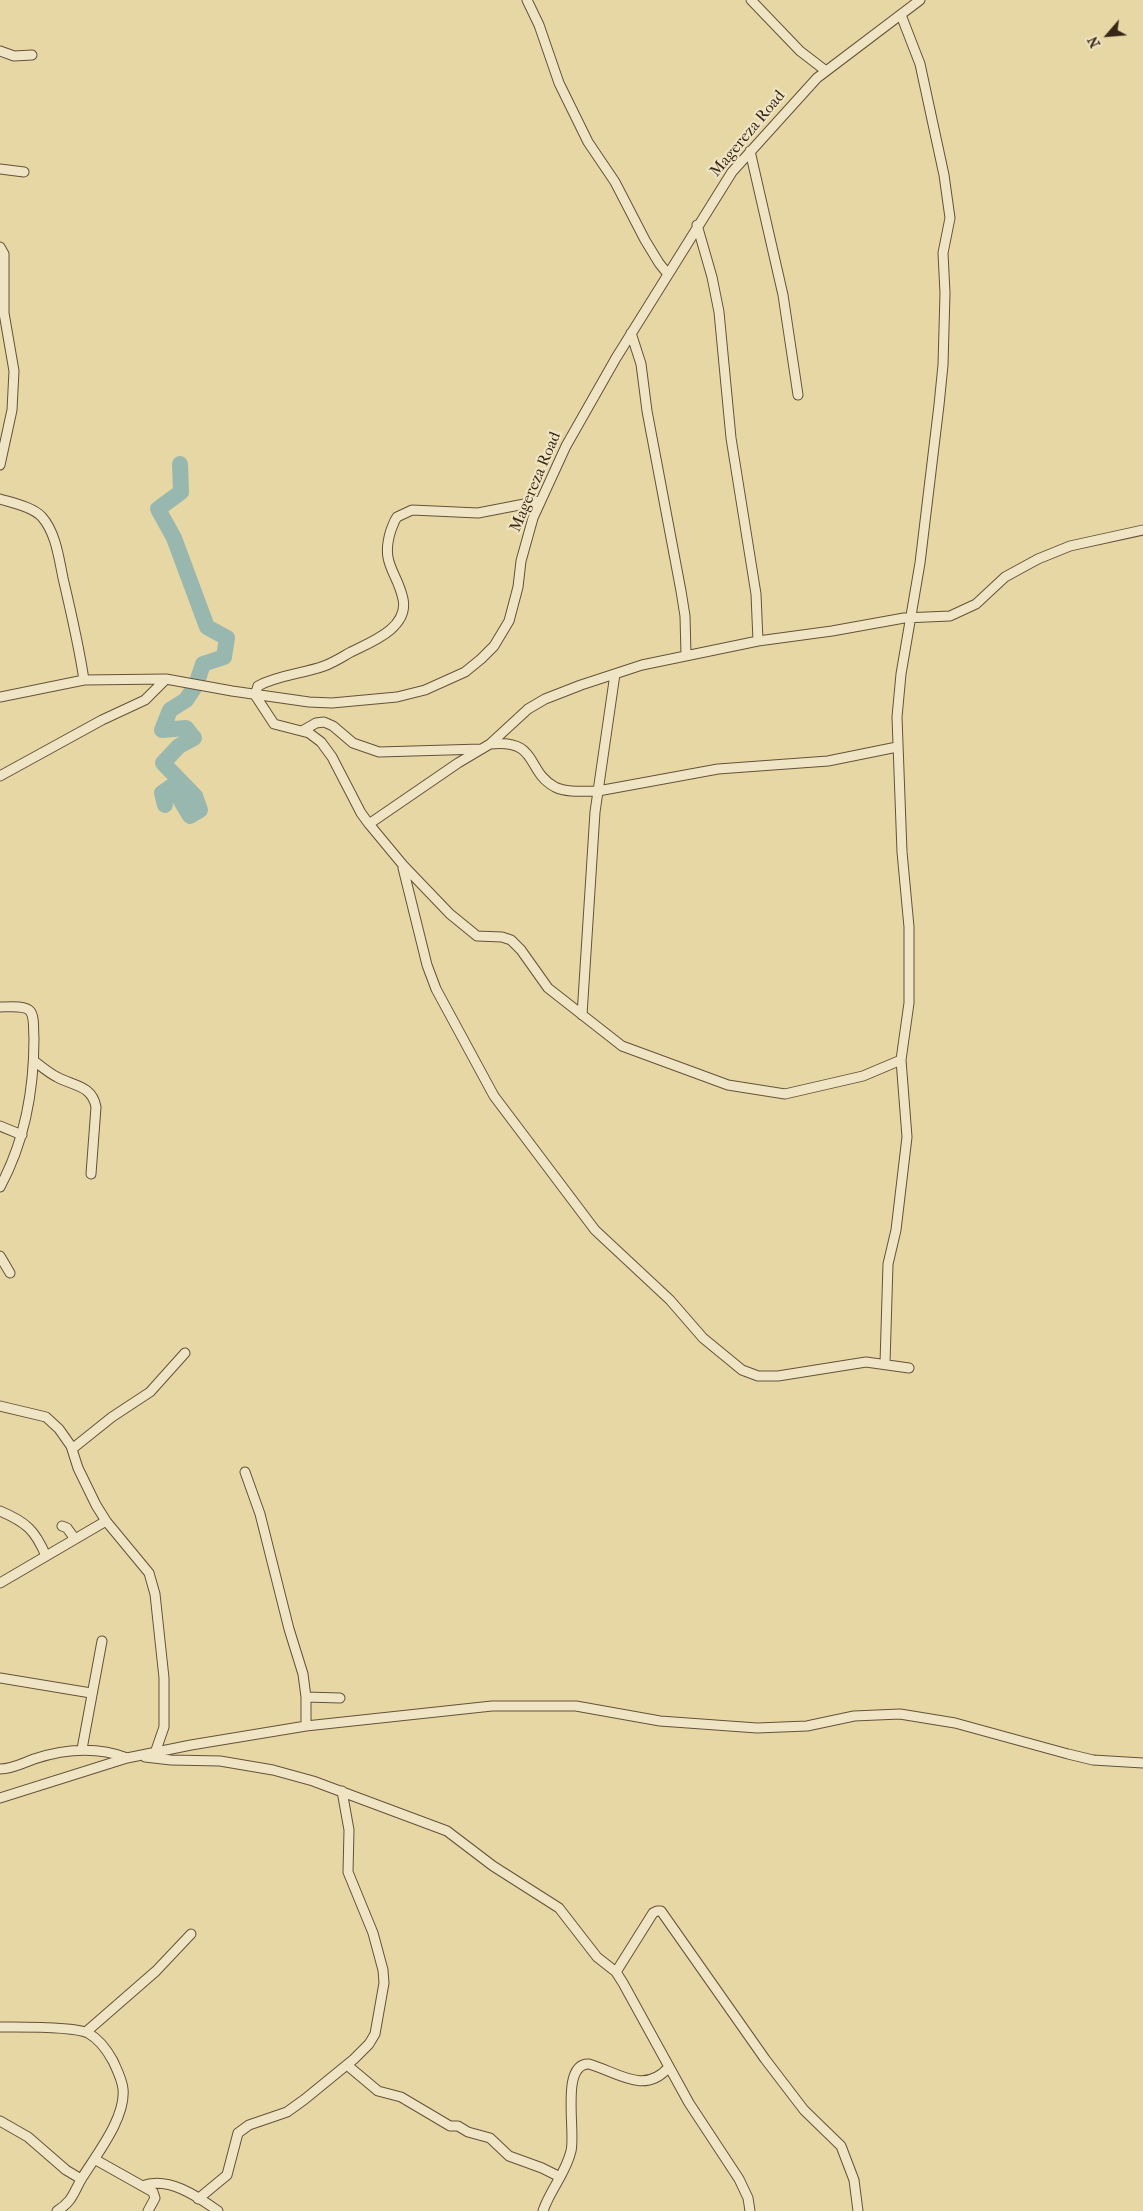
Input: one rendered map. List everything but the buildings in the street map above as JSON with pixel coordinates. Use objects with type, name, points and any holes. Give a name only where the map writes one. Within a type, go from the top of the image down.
[{"type":"street","points":[[527,0],[539,24],[559,83],[588,142],[615,182],[645,240],[667,273]]},
{"type":"street","points":[[751,0],[800,51],[826,71]]},
{"type":"street","name":"Magereza Road","points":[[0,697],[84,680],[166,679],[255,695],[332,703],[397,697],[425,690],[465,672],[481,660],[494,646],[509,622],[518,587],[521,561],[533,518],[566,446],[667,273],[732,172],[816,78],[920,0]]},
{"type":"street","points":[[885,1363],[888,1264],[896,1230],[907,1137],[901,1060],[909,1003],[909,927],[902,852],[897,747],[899,694],[920,563],[939,405],[943,364],[943,253],[950,218],[944,174],[920,64],[901,15]]},
{"type":"street","points":[[0,50],[14,56],[32,55]]},
{"type":"street","points":[[750,151],[783,295],[798,395]]},
{"type":"street","points":[[0,169],[24,172]]},
{"type":"street","points":[[697,225],[712,277],[719,312],[731,438],[756,594],[758,641]]},
{"type":"street","points":[[0,247],[4,254],[4,313],[14,371],[12,410],[0,465]]},
{"type":"street","points":[[631,333],[641,364],[647,411],[681,591],[685,616],[686,655]]},
{"type":"street","points":[[0,499],[35,512],[48,525],[58,554],[77,636],[84,680]]},
{"type":"street","points":[[540,501],[478,513],[412,510],[397,517],[387,547],[388,564],[404,605],[401,615],[394,626],[384,635],[325,666],[262,684],[256,688],[255,695],[274,724],[302,731],[315,737],[326,748],[361,813],[369,824],[403,865],[466,929],[480,937],[506,938],[516,944],[548,988],[622,1046],[728,1085],[785,1094],[863,1076],[901,1060]]},
{"type":"street","points":[[369,824],[486,746],[528,709],[581,685],[642,665],[758,641],[832,631],[904,618],[942,617],[963,611],[981,600],[1005,577],[1022,566],[1070,546],[1143,530]]},
{"type":"street","points":[[582,1015],[591,860],[598,791],[615,674]]},
{"type":"street","points":[[0,776],[102,720],[145,700],[166,679]]},
{"type":"street","points":[[302,731],[316,723],[324,722],[333,726],[353,743],[379,752],[486,746],[507,743],[521,748],[531,757],[548,782],[558,788],[598,791],[718,769],[828,761],[897,747]]},
{"type":"street","points":[[403,865],[427,965],[436,989],[494,1096],[595,1230],[670,1300],[703,1338],[748,1374],[758,1376],[778,1376],[866,1362],[885,1363],[909,1368]]},
{"type":"street","points":[[0,1007],[27,1008],[31,1012],[34,1061],[22,1135],[0,1187]]},
{"type":"street","points":[[34,1061],[56,1077],[83,1087],[93,1096],[96,1107],[91,1174]]},
{"type":"street","points":[[0,1126],[22,1135]]},
{"type":"street","points":[[0,1256],[10,1273]]},
{"type":"street","points":[[72,1449],[112,1417],[150,1392],[185,1352]]},
{"type":"street","points":[[0,1406],[46,1417],[59,1429],[72,1449],[81,1475],[106,1521],[147,1569],[155,1594],[162,1645],[164,1727],[155,1753]]},
{"type":"street","points":[[245,1472],[260,1514],[277,1575],[287,1622],[303,1674],[306,1697],[306,1726]]},
{"type":"street","points":[[0,1511],[30,1527],[46,1556]]},
{"type":"street","points":[[0,1583],[106,1521]]},
{"type":"street","points":[[62,1526],[67,1528],[76,1539]]},
{"type":"street","points":[[82,1750],[102,1641]]},
{"type":"street","points":[[0,1678],[91,1693]]},
{"type":"street","points":[[306,1697],[340,1698]]},
{"type":"street","points":[[0,1798],[127,1758],[306,1726],[500,1705],[576,1706],[660,1721],[757,1728],[807,1726],[854,1716],[900,1714],[955,1722],[1039,1748],[1093,1760],[1143,1763]]},
{"type":"street","points":[[0,1769],[18,1766],[52,1754],[82,1750],[104,1751],[127,1758]]},
{"type":"street","points":[[139,1756],[171,1760],[220,1761],[264,1767],[342,1791],[432,1825],[458,1838],[493,1866],[559,1908],[597,1957],[616,1972],[668,2068],[712,2140],[740,2179],[748,2198],[750,2211]]},
{"type":"street","points":[[198,2199],[227,2175],[231,2167],[235,2138],[241,2130],[249,2125],[286,2112],[347,2065],[374,2038],[384,1983],[383,1970],[373,1933],[348,1872],[348,1820],[342,1791]]},
{"type":"street","points":[[616,1972],[653,1913],[661,1911],[765,2059],[804,2110],[841,2146],[854,2180],[858,2211]]},
{"type":"street","points":[[86,2032],[156,1971],[191,1934]]},
{"type":"street","points":[[0,2027],[86,2032],[102,2044],[118,2070],[123,2089],[117,2116],[96,2160],[81,2179],[70,2201],[57,2211]]},
{"type":"street","points":[[543,2211],[569,2160],[572,2146],[571,2085],[576,2070],[584,2064],[589,2064],[622,2077],[643,2081],[658,2078],[668,2068]]},
{"type":"street","points":[[347,2065],[378,2091],[400,2097],[450,2126],[458,2126],[468,2132],[486,2136],[509,2156],[560,2177]]},
{"type":"street","points":[[0,2121],[28,2137],[66,2170],[81,2179]]},
{"type":"street","points":[[96,2160],[152,2191],[155,2196],[148,2211]]},
{"type":"street","points":[[142,2186],[150,2183],[166,2183],[182,2189],[218,2211]]},
{"type":"waterway","points":[[165,805],[162,793],[172,786],[190,816],[200,810],[195,796],[163,763],[179,746],[194,738],[186,728],[162,730],[170,710],[186,700],[196,685],[203,664],[224,657],[227,638],[207,627],[174,538],[158,509],[181,492],[180,464]]}]
